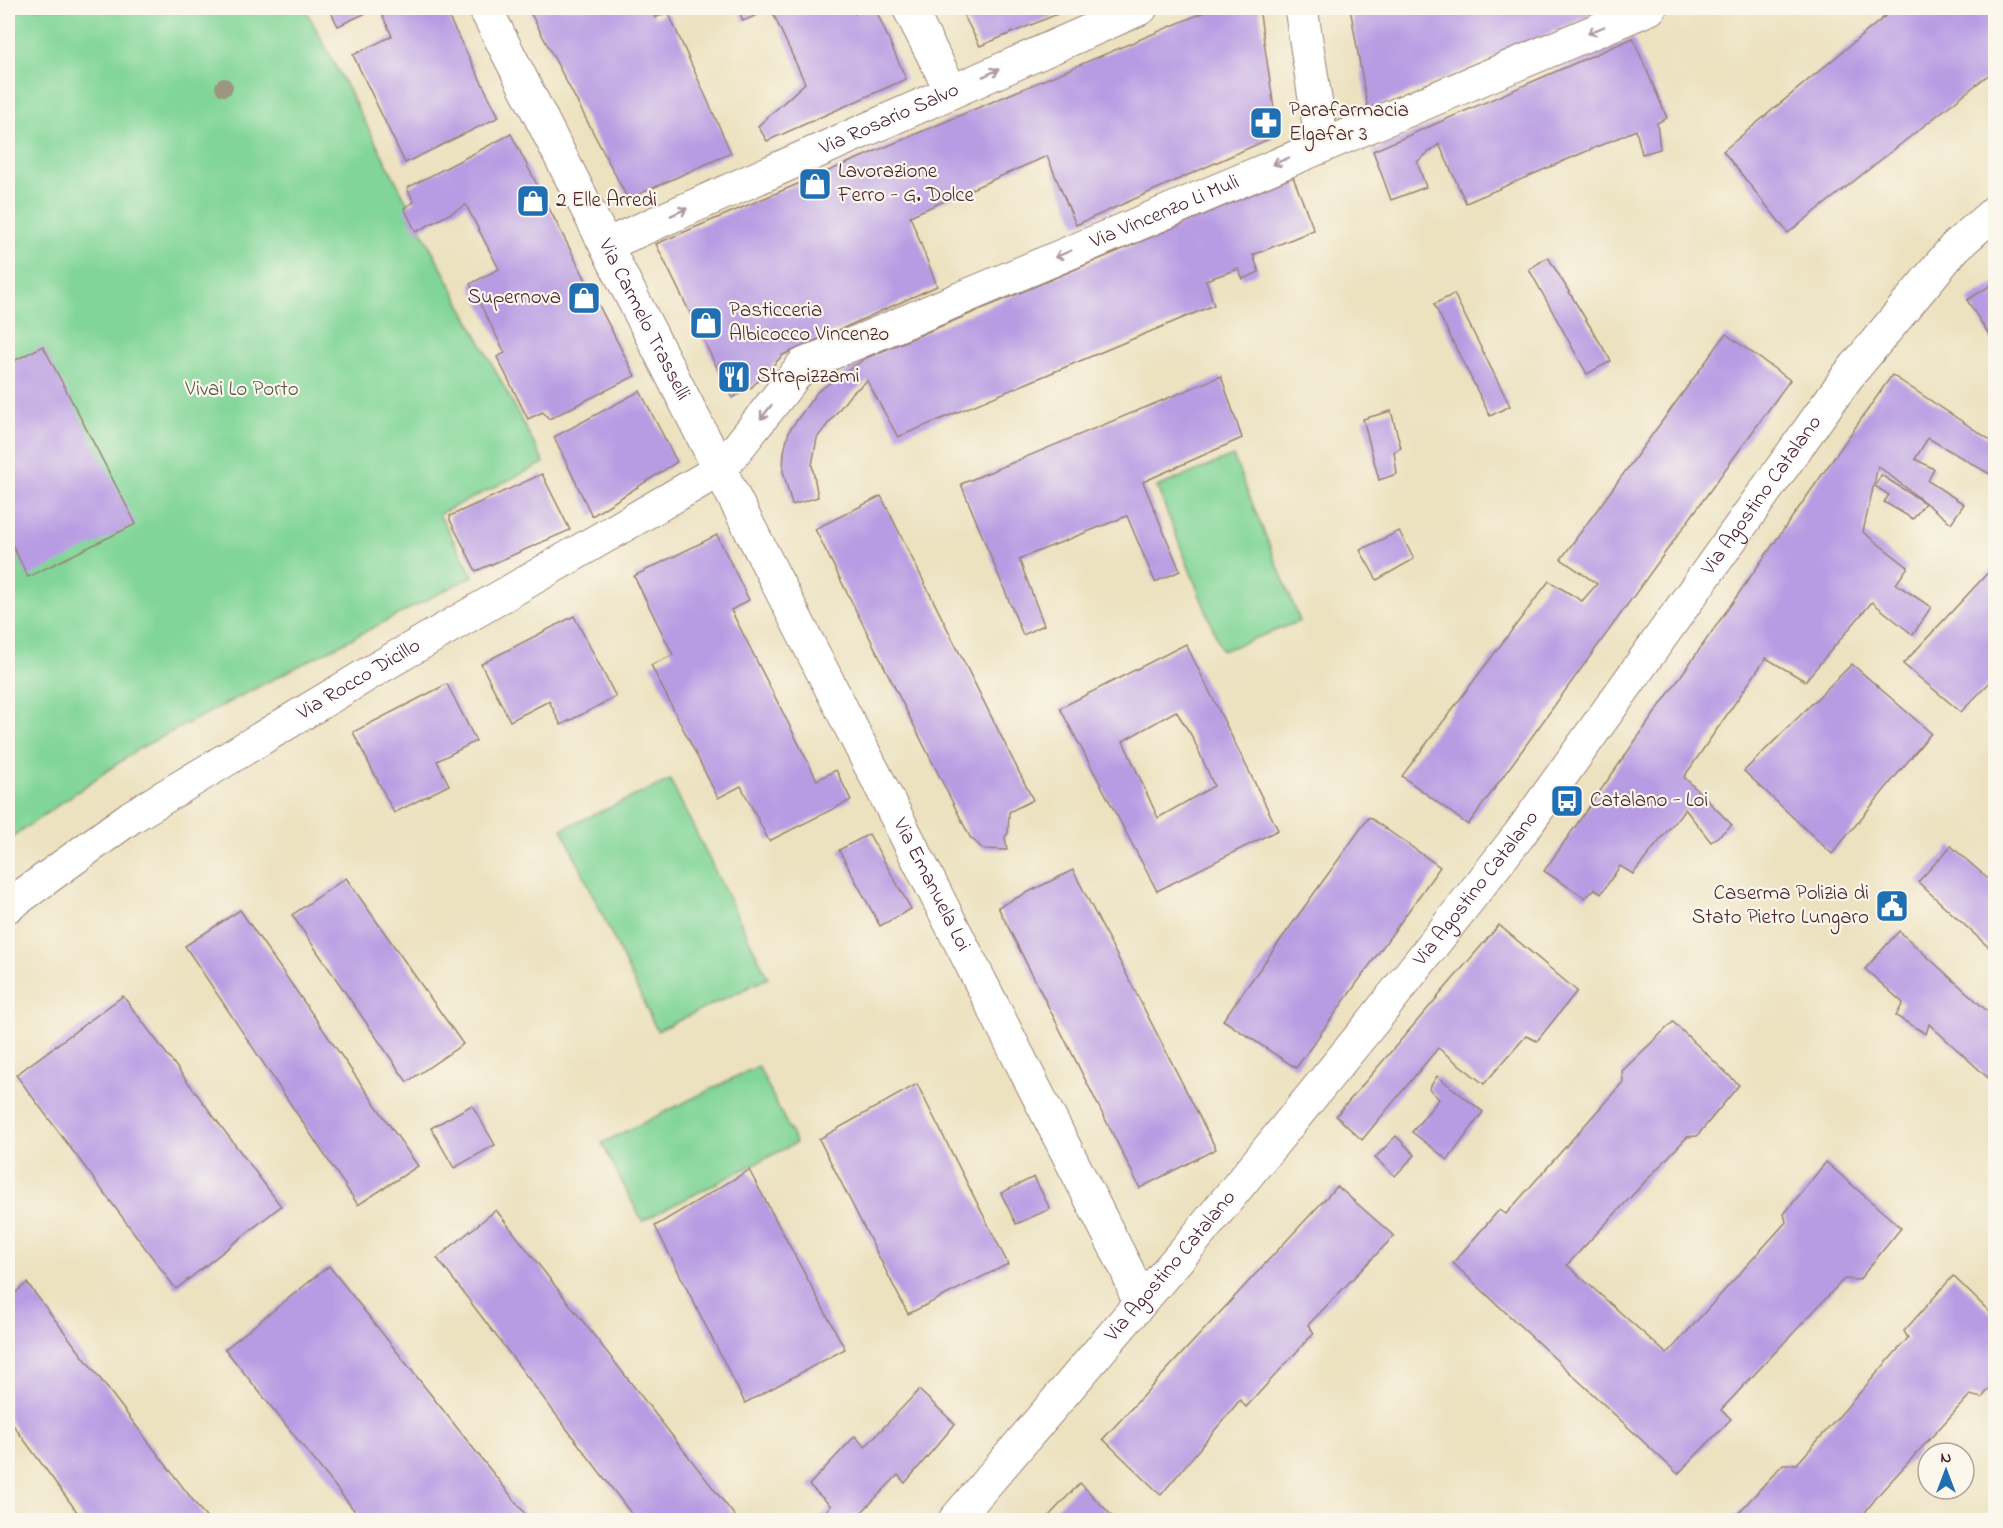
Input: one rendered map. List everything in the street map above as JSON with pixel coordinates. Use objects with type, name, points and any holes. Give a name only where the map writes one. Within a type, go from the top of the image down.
[{"type":"street","name":"Via Carmelo Trasselli","points":[[485,8],[721,469]]},
{"type":"street","points":[[909,8],[951,90]]},
{"type":"street","name":"Via Rosario Salvo","points":[[606,245],[951,90],[1141,8]]},
{"type":"street","points":[[1301,8],[1322,144]]},
{"type":"street","name":"Via Vincenzo Li Muli","points":[[721,469],[803,365],[1322,144],[1650,8]]},
{"type":"street","name":"Via Agostino Catalano","points":[[955,1521],[1374,1020],[1519,836],[1847,377],[1955,247],[1995,211]]},
{"type":"street","name":"Via Rocco Dicillo","points":[[8,906],[131,817],[378,668],[721,469]]},
{"type":"street","name":"Via Emanuela Loi","points":[[721,469],[1127,1270],[1139,1303]]},
{"type":"green space","name":"Vivai Lo Porto","points":[[8,8],[305,8],[544,463],[439,514],[473,576],[140,748],[8,840]]},
{"type":"green space","points":[[1233,456],[1300,621],[1222,651],[1157,487]]},
{"type":"green space","points":[[670,780],[768,978],[657,1031],[562,829]]},
{"type":"green space","points":[[758,1066],[796,1143],[642,1221],[602,1143]]},
{"type":"building","points":[[329,8],[377,8],[338,26]]},
{"type":"building","points":[[379,8],[444,8],[499,117],[405,163],[353,55],[392,36]]},
{"type":"building","points":[[528,8],[650,8],[655,18],[668,12],[731,153],[628,199]]},
{"type":"building","points":[[738,8],[851,8],[855,14],[861,8],[875,8],[906,79],[767,141],[758,126],[805,83],[771,9],[743,21]]},
{"type":"building","points":[[960,8],[1072,8],[980,46]]},
{"type":"building","points":[[1214,8],[1259,8],[1278,135],[1076,225],[1047,156],[910,216],[937,286],[783,355],[752,387],[732,398],[656,244]]},
{"type":"building","points":[[1350,8],[1609,8],[1368,110]]},
{"type":"building","points":[[1895,8],[1996,8],[1996,69],[1788,233],[1723,151]]},
{"type":"building","points":[[1633,38],[1667,118],[1657,123],[1660,149],[1642,154],[1636,130],[1466,203],[1439,144],[1417,162],[1426,187],[1391,200],[1373,151]]},
{"type":"building","points":[[511,134],[635,376],[549,419],[543,412],[528,419],[497,357],[505,353],[470,284],[499,269],[466,205],[416,232],[404,208],[414,202],[407,188]]},
{"type":"building","points":[[1293,177],[1314,230],[1253,255],[1259,272],[1243,279],[1238,269],[1206,280],[1214,305],[898,437],[867,381],[851,394],[817,438],[812,465],[818,497],[792,505],[783,471],[784,452],[789,431],[817,392],[866,358]]},
{"type":"building","points":[[1548,257],[1611,361],[1587,374],[1529,269]]},
{"type":"building","points":[[1996,282],[1996,346],[1967,300]]},
{"type":"building","points":[[1454,294],[1510,406],[1490,416],[1434,304]]},
{"type":"building","points":[[1726,334],[1790,380],[1468,825],[1402,776],[1549,581],[1582,601],[1597,584],[1561,559]]},
{"type":"building","points":[[43,346],[136,524],[28,577],[8,536],[8,364]]},
{"type":"building","points":[[1892,375],[1996,444],[1993,476],[1928,438],[1915,459],[1934,469],[1928,481],[1964,504],[1951,523],[1878,466],[1863,532],[1908,567],[1896,584],[1931,607],[1913,635],[1872,602],[1805,681],[1766,658],[1684,777],[1732,825],[1711,842],[1685,809],[1633,874],[1620,866],[1601,894],[1595,889],[1585,898],[1544,871]]},
{"type":"building","points":[[1221,376],[1242,438],[1143,482],[1180,571],[1155,582],[1127,516],[1019,559],[1044,625],[1023,635],[961,484]]},
{"type":"building","points":[[640,391],[677,462],[592,516],[554,437]]},
{"type":"building","points":[[1391,411],[1401,448],[1394,452],[1397,474],[1379,480],[1363,419]]},
{"type":"building","points":[[542,474],[570,530],[476,571],[450,516]]},
{"type":"building","points":[[1881,475],[1925,503],[1913,519],[1884,502],[1889,495],[1875,486]]},
{"type":"building","points":[[881,496],[1033,800],[1009,812],[1008,833],[1005,837],[1007,850],[983,849],[970,837],[815,529]]},
{"type":"building","points":[[1399,531],[1414,559],[1377,580],[1360,550]]},
{"type":"building","points":[[717,535],[749,600],[731,610],[817,780],[836,770],[851,800],[769,841],[741,786],[718,798],[651,665],[673,655],[634,576]]},
{"type":"building","points":[[1996,564],[1996,676],[1961,712],[1903,664]]},
{"type":"building","points":[[574,616],[616,697],[561,725],[549,701],[510,721],[481,664]]},
{"type":"building","points":[[1186,644],[1278,830],[1157,891],[1060,708]],"holes":[[[1176,711],[1193,738],[1214,786],[1158,818],[1123,741]]]},
{"type":"building","points":[[1852,664],[1931,733],[1832,854],[1744,771]]},
{"type":"building","points":[[447,684],[476,741],[437,761],[449,785],[394,813],[353,732]]},
{"type":"building","points":[[1369,817],[1440,867],[1296,1068],[1223,1020]]},
{"type":"building","points":[[869,834],[911,909],[880,926],[839,850]]},
{"type":"building","points":[[1951,846],[1996,886],[1996,954],[1918,882]]},
{"type":"building","points":[[1073,870],[1216,1149],[1140,1188],[998,907]]},
{"type":"building","points":[[346,878],[463,1044],[407,1082],[292,915]]},
{"type":"building","points":[[240,910],[418,1166],[358,1205],[185,946]]},
{"type":"building","points":[[1499,925],[1577,991],[1537,1041],[1526,1036],[1484,1084],[1438,1048],[1362,1140],[1336,1116]]},
{"type":"building","points":[[1899,931],[1996,1019],[1996,1085],[1929,1024],[1926,1034],[1896,1016],[1903,1003],[1865,969]]},
{"type":"building","points":[[123,996],[281,1206],[176,1289],[16,1075]]},
{"type":"building","points":[[1673,1022],[1739,1085],[1697,1136],[1687,1137],[1567,1265],[1667,1354],[1786,1222],[1784,1214],[1826,1162],[1901,1228],[1859,1280],[1844,1279],[1721,1410],[1731,1419],[1678,1474],[1453,1263],[1499,1210],[1506,1214],[1623,1082],[1622,1071]]},
{"type":"building","points":[[1437,1076],[1483,1112],[1448,1160],[1412,1132],[1439,1099],[1429,1089]]},
{"type":"building","points":[[917,1084],[1008,1264],[908,1314],[819,1139]]},
{"type":"building","points":[[472,1105],[495,1145],[454,1168],[431,1128]]},
{"type":"building","points":[[1396,1136],[1415,1155],[1395,1176],[1375,1158]]},
{"type":"building","points":[[749,1170],[845,1349],[745,1403],[655,1226]]},
{"type":"building","points":[[1034,1177],[1050,1209],[1016,1224],[1001,1193]]},
{"type":"building","points":[[1337,1186],[1394,1236],[1308,1325],[1314,1333],[1246,1407],[1240,1400],[1161,1495],[1103,1439]]},
{"type":"building","points":[[496,1210],[738,1520],[636,1520],[437,1258]]},
{"type":"building","points":[[329,1266],[530,1520],[362,1520],[225,1349]]},
{"type":"building","points":[[1953,1276],[1996,1318],[1996,1380],[1982,1398],[1970,1395],[1928,1441],[1916,1441],[1916,1454],[1859,1520],[1732,1520],[1783,1464],[1797,1464],[1908,1338],[1904,1331]]},
{"type":"building","points":[[27,1283],[208,1520],[83,1520],[8,1418],[8,1299]]},
{"type":"building","points":[[919,1390],[955,1424],[905,1483],[898,1475],[854,1520],[817,1520],[831,1506],[809,1485],[855,1436],[865,1447]]},
{"type":"building","points":[[1080,1483],[1116,1520],[1045,1520]]},
{"type":"place","name":"Parafarmacia Elgafar 3","points":[[1266,123]]},
{"type":"place","name":"Lavorazione Ferro - G. Dolce","points":[[815,184]]},
{"type":"place","name":"2 Elle Arredi","points":[[533,201]]},
{"type":"place","name":"Supernova","points":[[584,298]]},
{"type":"place","name":"Pasticceria Albicocco Vincenzo","points":[[706,323]]},
{"type":"place","name":"Strapizzami","points":[[734,377]]},
{"type":"place","name":"Catalano - Loi","points":[[1567,801]]},
{"type":"place","name":"Caserma Polizia di Stato Pietro Lungaro","points":[[1892,906]]}]
